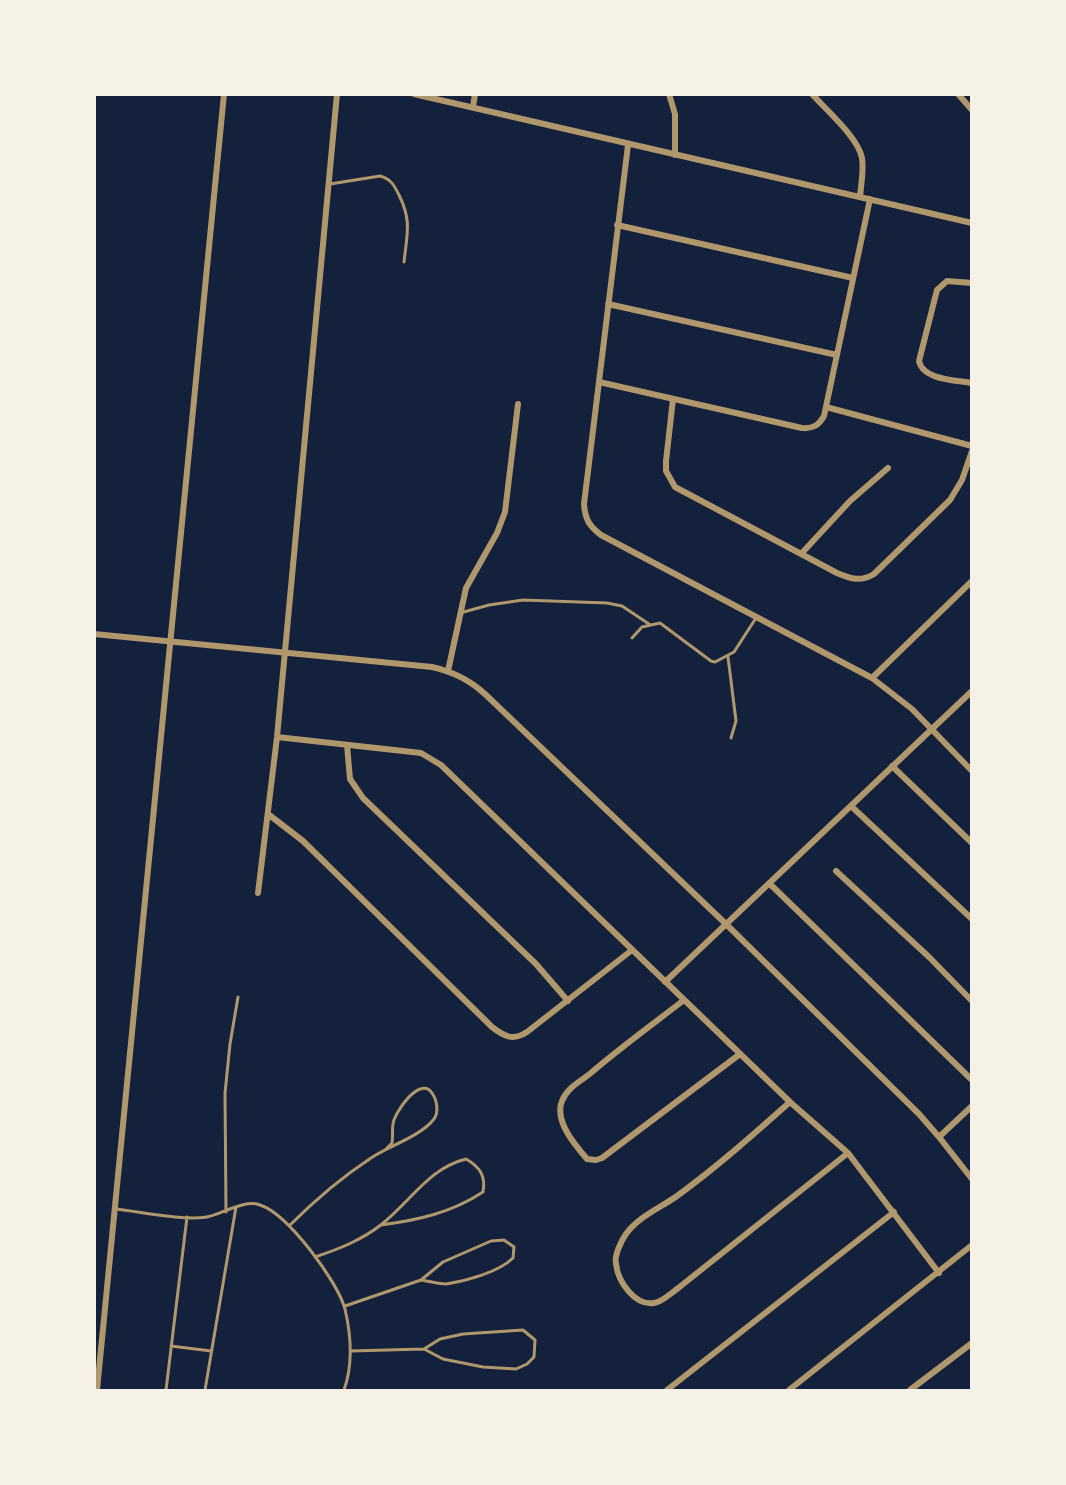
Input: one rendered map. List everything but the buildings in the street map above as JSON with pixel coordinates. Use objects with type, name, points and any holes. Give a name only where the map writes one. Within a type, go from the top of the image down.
[{"type":"street","points":[[97,1390],[224,94]]},
{"type":"street","points":[[258,893],[277,737],[337,94]]},
{"type":"street","points":[[414,94],[473,106],[628,145],[972,222]]},
{"type":"street","points":[[473,106],[475,94]]},
{"type":"street","points":[[669,94],[675,114],[675,155]]},
{"type":"street","points":[[812,94],[851,138],[862,156],[860,197]]},
{"type":"street","points":[[958,94],[972,110]]},
{"type":"street","points":[[628,145],[584,504],[584,512],[589,524],[601,535],[872,678],[900,698],[972,771]]},
{"type":"street","points":[[599,382],[809,429],[818,424],[826,407],[870,200]]},
{"type":"street","points":[[617,225],[853,278]]},
{"type":"street","points":[[972,283],[947,281],[937,290],[919,361],[920,366],[929,374],[972,383]]},
{"type":"street","points":[[608,304],[837,355]]},
{"type":"street","points":[[673,399],[666,471],[675,487],[845,577],[861,580],[874,574],[950,500],[962,480],[972,451]]},
{"type":"street","points":[[448,671],[466,588],[497,533],[505,512],[518,404]]},
{"type":"street","points":[[826,407],[972,446]]},
{"type":"street","points":[[801,554],[850,501],[888,468]]},
{"type":"street","points":[[872,678],[972,581]]},
{"type":"street","points":[[94,634],[432,667],[464,678],[486,695],[727,925],[919,1114],[972,1179]]},
{"type":"street","points":[[665,982],[972,691]]},
{"type":"street","points":[[277,737],[421,753],[451,774],[790,1102],[848,1154],[939,1273]]},
{"type":"street","points":[[347,745],[350,778],[363,798],[536,964],[568,1001]]},
{"type":"street","points":[[892,766],[972,843]]},
{"type":"street","points":[[851,806],[972,919]]},
{"type":"street","points":[[268,814],[303,841],[500,1033],[507,1037],[520,1036],[632,950]]},
{"type":"street","points":[[836,871],[929,957],[972,1001]]},
{"type":"street","points":[[770,884],[972,1080]]},
{"type":"street","points":[[684,1000],[616,1050],[567,1092],[561,1101],[563,1124],[573,1142],[587,1159],[602,1158],[740,1054]]},
{"type":"street","points":[[790,1102],[739,1147],[627,1232],[615,1263],[621,1280],[633,1296],[644,1303],[657,1303],[848,1154]]},
{"type":"street","points":[[939,1137],[972,1106]]},
{"type":"street","points":[[667,1390],[894,1212]]},
{"type":"street","points":[[789,1390],[972,1245]]},
{"type":"street","points":[[910,1390],[972,1343]]},
{"type":"lane","points":[[328,184],[380,176],[388,178],[394,184],[407,211],[404,262]]},
{"type":"lane","points":[[459,613],[489,605],[523,600],[607,603],[622,606],[649,624]]},
{"type":"lane","points":[[632,638],[642,627],[660,623],[715,663],[734,652],[757,617]]},
{"type":"lane","points":[[728,657],[736,721],[731,738]]},
{"type":"lane","points":[[226,1212],[225,1093],[238,997]]},
{"type":"lane","points":[[289,1226],[330,1189],[365,1162],[411,1137],[434,1118],[437,1106],[432,1092],[427,1088],[419,1089],[409,1096],[397,1112],[393,1123],[392,1143],[386,1149]]},
{"type":"lane","points":[[315,1257],[364,1237],[405,1205],[437,1172],[450,1163],[466,1159],[480,1170],[485,1181],[483,1192],[465,1204],[436,1215],[381,1225]]},
{"type":"lane","points":[[114,1209],[187,1217],[205,1217],[248,1204],[258,1204],[270,1209],[289,1226],[315,1257],[344,1307],[351,1342],[344,1390]]},
{"type":"lane","points":[[205,1390],[236,1207]]},
{"type":"lane","points":[[166,1390],[187,1217]]},
{"type":"lane","points":[[344,1307],[422,1280],[443,1262],[491,1241],[504,1240],[514,1247],[513,1258],[505,1266],[489,1272],[444,1284],[422,1280]]},
{"type":"lane","points":[[350,1351],[424,1349],[443,1359],[483,1367],[516,1369],[527,1364],[534,1357],[535,1340],[523,1330],[463,1334],[440,1339],[424,1349]]},
{"type":"lane","points":[[171,1346],[212,1351]]}]
